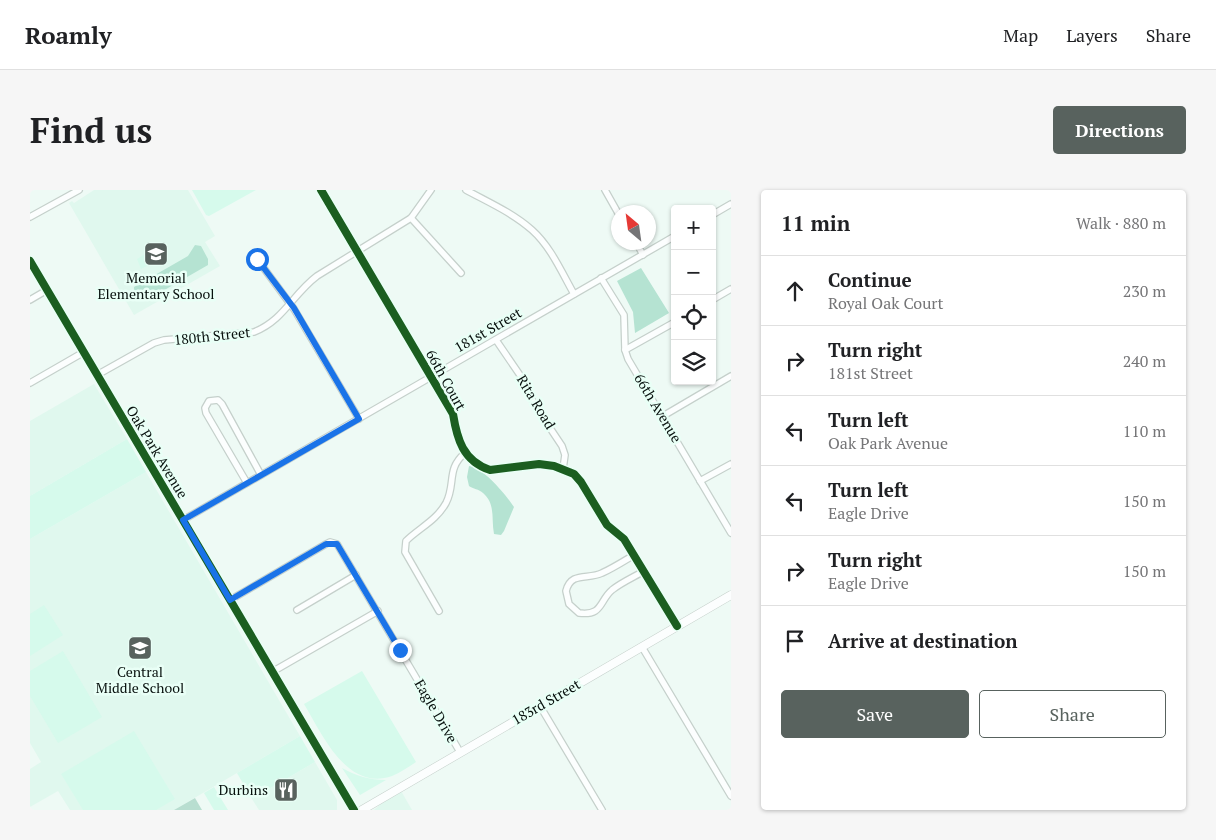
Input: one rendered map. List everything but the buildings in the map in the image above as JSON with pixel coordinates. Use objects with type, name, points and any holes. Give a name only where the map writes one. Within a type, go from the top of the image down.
[{"type":"street","points":[[30,217],[79,190]]},
{"type":"street","name":"66th Court","points":[[321,190],[453,414],[456,435],[465,453]]},
{"type":"street","name":"180th Street","points":[[97,375],[154,343],[164,340],[254,332],[275,322],[309,282],[411,218],[431,190]]},
{"type":"street","points":[[466,190],[517,218],[533,231],[546,246],[574,294]]},
{"type":"street","points":[[605,190],[614,205]]},
{"type":"street","points":[[716,213],[731,204]]},
{"type":"street","points":[[411,218],[461,273]]},
{"type":"street","name":"181st Street","points":[[183,520],[671,238]]},
{"type":"street","points":[[641,250],[643,254]]},
{"type":"street","points":[[257,259],[289,304],[359,419]]},
{"type":"street","name":"Oak Park Avenue","points":[[30,261],[354,810]]},
{"type":"street","name":"66th Avenue","points":[[601,278],[624,316],[625,350],[731,533]]},
{"type":"street","points":[[716,298],[731,289]]},
{"type":"street","points":[[30,300],[47,290]]},
{"type":"street","points":[[625,350],[671,324]]},
{"type":"street","name":"Rita Road","points":[[496,340],[524,381],[534,404],[562,446],[565,455],[563,469]]},
{"type":"street","points":[[30,383],[84,352]]},
{"type":"street","points":[[663,416],[731,376]]},
{"type":"street","points":[[247,483],[206,413],[205,408],[209,401],[218,400],[222,404],[261,475]]},
{"type":"street","points":[[439,611],[405,552],[406,541],[432,521],[440,512],[452,486],[453,468],[465,453],[490,470],[539,464],[563,469],[581,482],[607,525],[624,539],[677,626]]},
{"type":"street","points":[[700,482],[731,464]]},
{"type":"street","name":"Eagle Drive","points":[[230,600],[330,542],[334,542],[339,546],[460,752]]},
{"type":"street","points":[[634,555],[600,574],[579,576],[572,580],[566,591],[568,604],[579,614],[592,613],[601,606],[612,590],[644,571]]},
{"type":"street","points":[[297,610],[356,575]]},
{"type":"street","name":"183rd Street","points":[[362,810],[731,595]]},
{"type":"street","points":[[272,672],[378,611]]},
{"type":"street","points":[[642,647],[731,796]]},
{"type":"street","points":[[540,706],[602,810]]},
{"type":"shaded area","name":"Memorial Elementary School","points":[[94,190],[188,190],[215,236],[205,242],[220,266],[134,315],[69,203],[72,201],[74,203]]},
{"type":"shaded area","points":[[192,190],[256,190],[209,216],[206,215]]},
{"type":"shaded area","points":[[195,245],[201,246],[208,259],[208,265],[147,300],[139,301],[134,297],[134,287],[188,256]]},
{"type":"shaded area","points":[[153,249],[160,255],[161,259],[141,269],[137,259]]},
{"type":"shaded area","points":[[641,268],[669,313],[635,333],[633,312],[617,281]]},
{"type":"shaded area","points":[[94,384],[127,439],[30,496],[30,421]]},
{"type":"shaded area","points":[[127,439],[146,472],[30,539],[30,496]]},
{"type":"shaded area","points":[[469,466],[488,477],[514,507],[501,535],[494,534],[491,507],[487,497],[469,486],[467,477]]},
{"type":"shaded area","name":"Central Middle School","points":[[146,472],[300,736],[174,810],[70,810],[58,791],[30,807],[30,769],[41,762],[30,743],[30,539]]},
{"type":"shaded area","points":[[44,605],[63,635],[30,656],[30,614]]},
{"type":"shaded area","points":[[63,651],[102,717],[58,743],[30,696],[30,671]]},
{"type":"shaded area","points":[[362,671],[416,762],[392,776],[376,779],[362,776],[349,768],[328,744],[304,704]]},
{"type":"shaded area","points":[[134,731],[175,799],[156,810],[83,810],[61,774]]},
{"type":"shaded area","points":[[300,736],[315,762],[252,799],[237,773]]},
{"type":"shaded area","points":[[315,762],[337,800],[337,810],[259,810],[252,799]]},
{"type":"shaded area","points":[[342,768],[363,777],[386,780],[360,795]]},
{"type":"shaded area","points":[[214,787],[228,810],[214,810],[204,793]]},
{"type":"shaded area","points":[[401,791],[412,810],[374,810],[382,803]]},
{"type":"shaded area","points":[[195,798],[202,810],[174,810]]},
{"type":"cycle path","points":[[321,190],[453,414],[459,440],[467,455],[473,461],[490,470],[539,464],[554,466],[574,474],[581,482],[607,525],[624,539],[677,626]]},
{"type":"cycle path","points":[[30,261],[354,810]]},
{"type":"place","name":"Memorial Elementary School","points":[[156,254]]},
{"type":"place","name":"Central Middle School","points":[[140,648]]},
{"type":"place","name":"Durbins","points":[[286,790]]},
{"type":"route","points":[[257,259],[284,298],[294,308],[359,419],[183,520],[230,600],[326,544],[334,542],[339,546],[400,650]]}]
